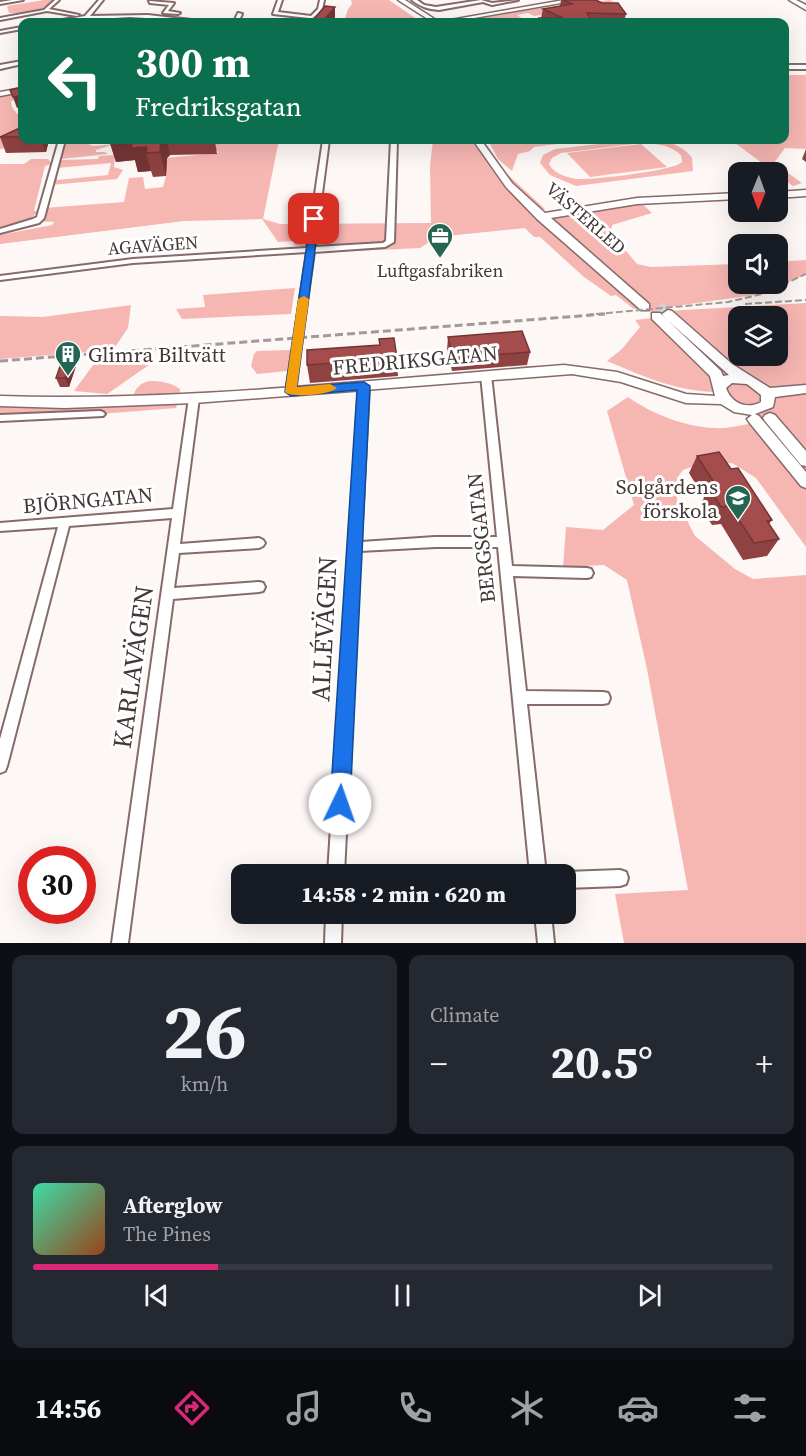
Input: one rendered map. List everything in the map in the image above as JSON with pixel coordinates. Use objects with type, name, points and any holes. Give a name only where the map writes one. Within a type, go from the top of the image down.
[{"type":"street","points":[[9,17],[0,6],[21,0]]},
{"type":"street","points":[[46,10],[57,0]]},
{"type":"street","points":[[86,17],[101,0]]},
{"type":"street","points":[[280,0],[275,13],[312,17],[320,9],[322,0]]},
{"type":"street","points":[[393,0],[417,18]]},
{"type":"street","points":[[401,0],[431,18]]},
{"type":"street","points":[[414,0],[432,9],[450,10]]},
{"type":"street","points":[[432,9],[483,1],[492,4],[516,0]]},
{"type":"street","points":[[468,18],[575,0]]},
{"type":"street","points":[[792,0],[806,8]]},
{"type":"street","points":[[139,18],[151,1],[173,4],[165,12],[182,13],[180,18]]},
{"type":"street","points":[[0,19],[46,10],[86,17]]},
{"type":"street","points":[[497,13],[507,18]]},
{"type":"street","points":[[238,18],[240,14]]},
{"type":"street","points":[[79,18],[141,15],[170,18]]},
{"type":"street","points":[[296,18],[301,16]]},
{"type":"street","points":[[0,32],[18,29]]},
{"type":"street","points":[[0,67],[18,64]]},
{"type":"street","points":[[789,67],[806,67]]},
{"type":"street","points":[[0,94],[18,91]]},
{"type":"street","points":[[0,231],[31,223],[40,218],[61,144]]},
{"type":"street","points":[[291,392],[325,144]]},
{"type":"street","name":"AGAVÄGEN","points":[[0,278],[132,261],[388,244],[394,144]]},
{"type":"street","name":"VÄSTERLED","points":[[480,144],[509,185],[727,367],[758,384],[764,410]]},
{"type":"street","points":[[788,194],[806,193]]},
{"type":"street","points":[[546,215],[638,200],[728,196]]},
{"type":"street","name":"VÄSTERLED","points":[[546,215],[645,307]]},
{"type":"street","name":"VÄSTERLED","points":[[661,312],[716,374],[722,394]]},
{"type":"street","name":"FREDRIKSGATAN","points":[[0,401],[65,403],[195,398],[564,369],[591,371],[624,378],[702,401],[722,394],[729,379],[746,379]]},
{"type":"street","name":"BERGSGATAN","points":[[486,375],[537,864]]},
{"type":"street","name":"ALLÉVÄGEN","points":[[337,864],[364,386]]},
{"type":"street","points":[[722,394],[741,409],[764,410],[806,391]]},
{"type":"street","name":"KARLAVÄGEN","points":[[120,943],[195,398]]},
{"type":"street","points":[[764,410],[806,461]]},
{"type":"street","points":[[764,410],[806,482]]},
{"type":"street","points":[[0,418],[100,414]]},
{"type":"street","name":"BJÖRNGATAN","points":[[0,527],[178,513]]},
{"type":"street","points":[[0,766],[65,521]]},
{"type":"street","points":[[354,547],[435,542],[503,542]]},
{"type":"street","points":[[174,549],[259,543]]},
{"type":"street","points":[[506,571],[587,573]]},
{"type":"street","points":[[168,594],[259,587]]},
{"type":"street","points":[[520,697],[603,698]]},
{"type":"street","points":[[576,880],[620,878]]},
{"type":"street","points":[[333,943],[334,924]]},
{"type":"street","points":[[544,924],[546,943]]},
{"type":"shaded area","points":[[56,0],[45,7],[28,12],[9,13],[7,6]]},
{"type":"shaded area","points":[[351,0],[389,0],[415,18],[345,18],[352,4]]},
{"type":"shaded area","points":[[610,0],[614,2],[534,16],[528,13],[517,15],[522,18],[481,18]]},
{"type":"shaded area","points":[[789,75],[806,75],[806,149],[785,148],[775,162],[761,162],[736,144],[789,144]]},
{"type":"shaded area","points":[[18,95],[18,99],[11,101],[12,107],[18,114],[18,144],[15,147],[0,149],[0,97]]},
{"type":"shaded area","points":[[63,144],[94,146],[115,144],[96,150],[96,152],[108,154],[61,159]]},
{"type":"shaded area","points":[[216,144],[278,144],[263,219],[280,224],[431,223],[430,166],[433,144],[474,144],[476,146],[480,144],[490,158],[545,209],[535,211],[541,217],[638,200],[652,213],[612,225],[611,233],[637,264],[651,267],[728,264],[728,294],[762,294],[661,308],[666,311],[728,307],[728,366],[788,366],[788,306],[754,306],[806,303],[806,389],[767,393],[758,384],[726,380],[647,308],[634,309],[616,295],[611,296],[584,277],[540,237],[534,237],[525,228],[437,237],[420,248],[315,253],[315,249],[294,245],[294,241],[278,242],[262,219],[184,221],[0,244],[0,235],[52,225],[54,222],[36,221],[44,208],[124,202],[129,178],[143,177],[145,189],[163,187],[166,176],[166,158],[218,153],[216,151]]},
{"type":"shaded area","points":[[490,144],[558,144],[534,147],[530,151],[518,154],[512,171],[498,159]]},
{"type":"shaded area","points":[[598,144],[633,144],[561,153],[552,158],[549,164],[554,170],[569,177],[585,179],[649,172],[676,165],[682,162],[681,155],[672,149],[654,144],[673,144],[687,152],[692,158],[693,171],[576,186],[550,175],[540,163],[543,155],[555,149]]},
{"type":"shaded area","points":[[641,144],[667,167],[590,177],[567,153]]},
{"type":"shaded area","points":[[115,155],[114,167],[123,170],[117,179],[50,185],[52,177],[57,177],[57,180],[108,175],[111,163],[57,168],[60,160],[98,159],[99,156]]},
{"type":"shaded area","points":[[31,159],[48,159],[52,164],[45,166],[34,211],[39,211],[28,221],[0,229],[0,164],[24,164]]},
{"type":"shaded area","points":[[788,173],[802,183],[793,186],[788,182]]},
{"type":"shaded area","points":[[806,260],[806,274],[788,282],[788,261]]},
{"type":"shaded area","points":[[295,288],[291,314],[182,319],[176,309],[205,307],[203,295]]},
{"type":"shaded area","points":[[131,305],[128,328],[113,350],[0,359],[0,316],[43,317]]},
{"type":"shaded area","points":[[652,318],[712,374],[713,392],[671,385],[607,361],[622,349],[640,327],[635,320]]},
{"type":"shaded area","points":[[291,350],[287,371],[257,374],[251,366],[257,351]]},
{"type":"shaded area","points":[[96,361],[149,365],[107,394],[74,391]]},
{"type":"shaded area","points":[[149,381],[173,385],[180,389],[179,396],[133,398],[138,387]]},
{"type":"shaded area","points":[[735,382],[746,383],[761,392],[762,400],[750,405],[733,400],[726,390]]},
{"type":"shaded area","points":[[806,393],[806,547],[756,478],[732,463],[694,466],[683,470],[677,478],[677,501],[695,536],[735,569],[753,579],[806,575],[806,943],[624,943],[615,894],[688,890],[647,669],[627,580],[604,565],[563,567],[566,527],[603,530],[634,505],[607,411],[628,397],[669,418],[692,425],[720,428],[757,423],[741,409],[748,410],[769,397]]},
{"type":"shaded area","points":[[179,398],[176,408],[0,418],[0,401]]},
{"type":"building","points":[[563,0],[618,3],[626,14],[587,13],[590,18],[563,18],[543,9],[572,4]]},
{"type":"building","points":[[325,6],[335,7],[326,18],[315,18]]},
{"type":"building","points":[[18,88],[18,96],[13,97],[10,90]]},
{"type":"building","points":[[18,129],[18,137],[0,137]]},
{"type":"building","points":[[132,144],[161,144],[160,152],[146,153],[147,147],[131,148]]},
{"type":"building","points":[[522,331],[530,352],[453,358],[448,337]]},
{"type":"building","points":[[394,338],[397,358],[307,365],[307,350],[380,345],[379,339]]},
{"type":"building","points":[[72,357],[65,378],[56,378],[63,358]]},
{"type":"building","points":[[719,452],[731,469],[738,468],[772,520],[767,521],[779,539],[754,543],[730,506],[721,507],[709,488],[717,487],[697,456]]},
{"type":"tunnel","points":[[659,306],[668,314]]},
{"type":"railway","points":[[586,315],[728,302],[762,294],[806,274]]},
{"type":"railway","points":[[745,304],[806,300]]},
{"type":"railway","points":[[0,361],[605,314]]},
{"type":"slow traffic","points":[[304,299],[291,392],[330,388]]},
{"type":"place","name":"Luftgasfabriken","points":[[440,259]]},
{"type":"place","name":"Glimra Biltvätt","points":[[68,377]]},
{"type":"place","name":"Solgårdens förskola","points":[[738,521]]},
{"type":"route","points":[[314,219],[291,392],[364,386],[340,804]]}]
